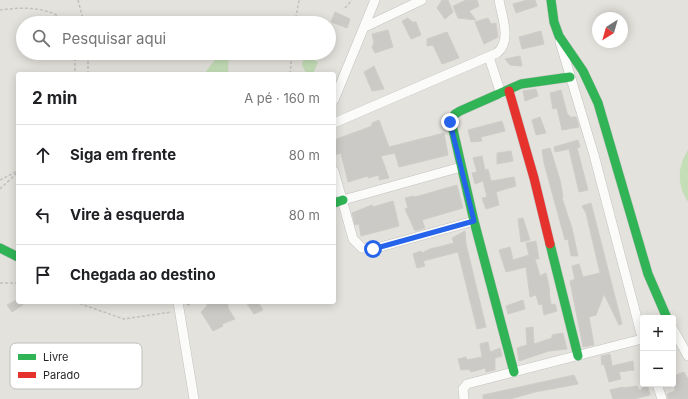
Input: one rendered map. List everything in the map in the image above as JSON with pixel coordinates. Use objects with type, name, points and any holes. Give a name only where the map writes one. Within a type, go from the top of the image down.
[{"type":"street","points":[[336,95],[365,28],[375,0]]},
{"type":"street","points":[[365,28],[422,0]]},
{"type":"street","points":[[336,121],[489,57],[502,49],[505,42],[499,0]]},
{"type":"street","points":[[551,0],[554,22],[594,155],[640,329]]},
{"type":"street","points":[[559,36],[583,71],[598,103],[648,274],[666,315]]},
{"type":"street","points":[[489,57],[505,92],[534,178],[578,356]]},
{"type":"street","points":[[514,372],[474,221],[451,126],[453,117],[460,111],[505,92],[530,82],[570,77]]},
{"type":"street","points":[[336,202],[461,168]]},
{"type":"street","points":[[336,177],[353,239],[356,244],[366,249],[373,249],[474,221]]},
{"type":"street","points":[[0,248],[16,256]]},
{"type":"street","points":[[179,305],[194,399]]},
{"type":"street","points":[[676,334],[688,356]]},
{"type":"street","points":[[464,399],[463,389],[467,384],[640,341]]},
{"type":"street","points":[[658,387],[662,399]]},
{"type":"path","points":[[78,0],[82,16]]},
{"type":"path","points":[[296,16],[299,0]]},
{"type":"path","points":[[345,8],[352,0]]},
{"type":"path","points":[[0,10],[37,9],[51,11],[60,16]]},
{"type":"path","points":[[75,60],[75,72]]},
{"type":"path","points":[[88,60],[88,72]]},
{"type":"path","points":[[290,72],[291,60]]},
{"type":"path","points":[[0,180],[16,173]]},
{"type":"path","points":[[0,189],[16,174]]},
{"type":"path","points":[[0,283],[16,283]]},
{"type":"path","points":[[82,304],[124,319],[155,315],[179,305]]},
{"type":"green space","points":[[215,60],[229,60],[228,72],[206,72]]},
{"type":"green space","points":[[303,60],[314,60],[318,62],[314,72],[306,72],[302,66]]},
{"type":"green space","points":[[688,150],[688,202],[684,196],[680,183],[680,169],[684,156]]},
{"type":"building","points":[[442,0],[448,0],[453,12],[445,19],[437,8]]},
{"type":"building","points":[[466,0],[477,0],[479,6],[469,11],[476,20],[458,18],[453,6]]},
{"type":"building","points":[[527,0],[535,0],[537,6],[516,13],[513,4]]},
{"type":"building","points":[[335,12],[350,19],[347,28],[336,24],[336,16],[333,16]]},
{"type":"building","points":[[408,18],[412,22],[416,22],[421,35],[411,39],[402,21]]},
{"type":"building","points":[[488,18],[491,24],[496,23],[498,37],[484,44],[475,22]]},
{"type":"building","points":[[388,30],[393,47],[375,53],[372,47],[374,43],[372,34]]},
{"type":"building","points":[[541,31],[544,44],[522,49],[519,37]]},
{"type":"building","points":[[447,32],[459,58],[442,64],[433,45],[427,46],[427,39]]},
{"type":"building","points":[[520,56],[522,66],[510,65],[505,59]]},
{"type":"building","points":[[374,66],[384,89],[372,91],[364,72]]},
{"type":"building","points":[[536,89],[538,96],[525,101],[523,91]]},
{"type":"building","points":[[561,90],[567,113],[570,117],[576,117],[579,127],[562,130],[557,108],[553,109],[550,93]]},
{"type":"building","points":[[540,117],[546,133],[536,135],[532,120]]},
{"type":"building","points":[[379,120],[389,147],[444,133],[448,155],[399,167],[395,153],[381,156],[389,178],[379,180],[379,175],[368,178],[368,176],[348,182],[341,153],[336,154],[336,139],[372,126],[372,123]]},
{"type":"building","points":[[502,121],[505,131],[481,137],[482,141],[471,142],[468,130]]},
{"type":"building","points":[[578,140],[580,147],[577,148],[588,190],[579,192],[569,149],[555,152],[554,147]]},
{"type":"building","points":[[550,148],[560,180],[562,198],[572,228],[578,256],[571,256],[568,239],[565,240],[544,163],[542,150]]},
{"type":"building","points":[[511,151],[513,161],[497,164],[497,153]]},
{"type":"building","points":[[482,156],[485,170],[488,169],[491,181],[514,177],[516,186],[496,192],[499,205],[486,209],[482,198],[487,197],[483,181],[475,184],[472,173],[477,172],[473,158]]},
{"type":"building","points":[[457,185],[463,208],[422,220],[425,228],[415,231],[405,209],[408,208],[405,198],[415,197]]},
{"type":"building","points":[[393,201],[399,226],[361,236],[359,224],[355,225],[352,213],[372,205],[373,207]]},
{"type":"building","points":[[591,203],[622,324],[619,325],[604,294],[596,315],[589,317],[594,345],[583,347],[570,281],[575,279],[572,266],[579,264],[583,277],[600,273],[586,213],[582,206]]},
{"type":"building","points":[[523,218],[530,240],[521,242],[518,219]]},
{"type":"building","points":[[465,231],[466,244],[486,327],[477,329],[458,252],[423,261],[425,266],[417,268],[413,254],[421,251],[422,253],[430,249],[454,243],[452,238]]},
{"type":"building","points":[[536,241],[539,259],[535,259],[540,276],[546,273],[551,305],[555,304],[557,311],[544,315],[542,304],[539,305],[536,295],[530,297],[526,267],[506,272],[499,250],[510,247],[513,260],[529,255],[526,243]]},
{"type":"building","points":[[16,300],[16,304],[23,305],[12,312],[7,305]]},
{"type":"building","points":[[523,300],[525,309],[508,314],[506,306]]},
{"type":"building","points":[[207,304],[228,304],[228,308],[235,319],[222,324],[223,326],[213,331],[201,312]]},
{"type":"building","points":[[247,304],[259,304],[263,310],[254,314]]},
{"type":"building","points":[[533,327],[534,344],[552,338],[552,335],[563,333],[567,349],[549,351],[519,361],[517,348],[527,345],[526,328]]},
{"type":"building","points":[[488,342],[490,352],[500,348],[502,356],[495,358],[495,370],[486,372],[485,368],[471,372],[469,369],[461,370],[458,359],[466,357],[467,360],[482,357],[480,344]]},
{"type":"building","points":[[610,354],[612,366],[633,361],[634,370],[619,372],[621,379],[609,382],[604,364],[602,365],[601,356]]},
{"type":"building","points":[[684,372],[688,379],[688,399],[668,399],[667,394],[675,391],[676,375]]},
{"type":"building","points":[[574,375],[578,384],[535,392],[510,399],[483,399],[483,395]]},
{"type":"building","points":[[637,386],[640,391],[643,387],[648,387],[650,395],[634,399],[613,399],[610,390]]},
{"type":"traffic: fast","points":[[551,0],[554,22],[559,36],[583,71],[598,103],[648,274],[666,315]]},
{"type":"traffic: fast","points":[[514,372],[474,221],[451,121],[455,114],[460,111],[521,84],[570,77]]},
{"type":"traffic: fast","points":[[336,202],[343,200]]},
{"type":"traffic: fast","points":[[550,244],[578,356]]},
{"type":"traffic: fast","points":[[0,248],[16,256]]},
{"type":"traffic: jam","points":[[509,91],[534,178],[550,244]]},
{"type":"route","points":[[373,249],[474,221],[450,122]]}]
